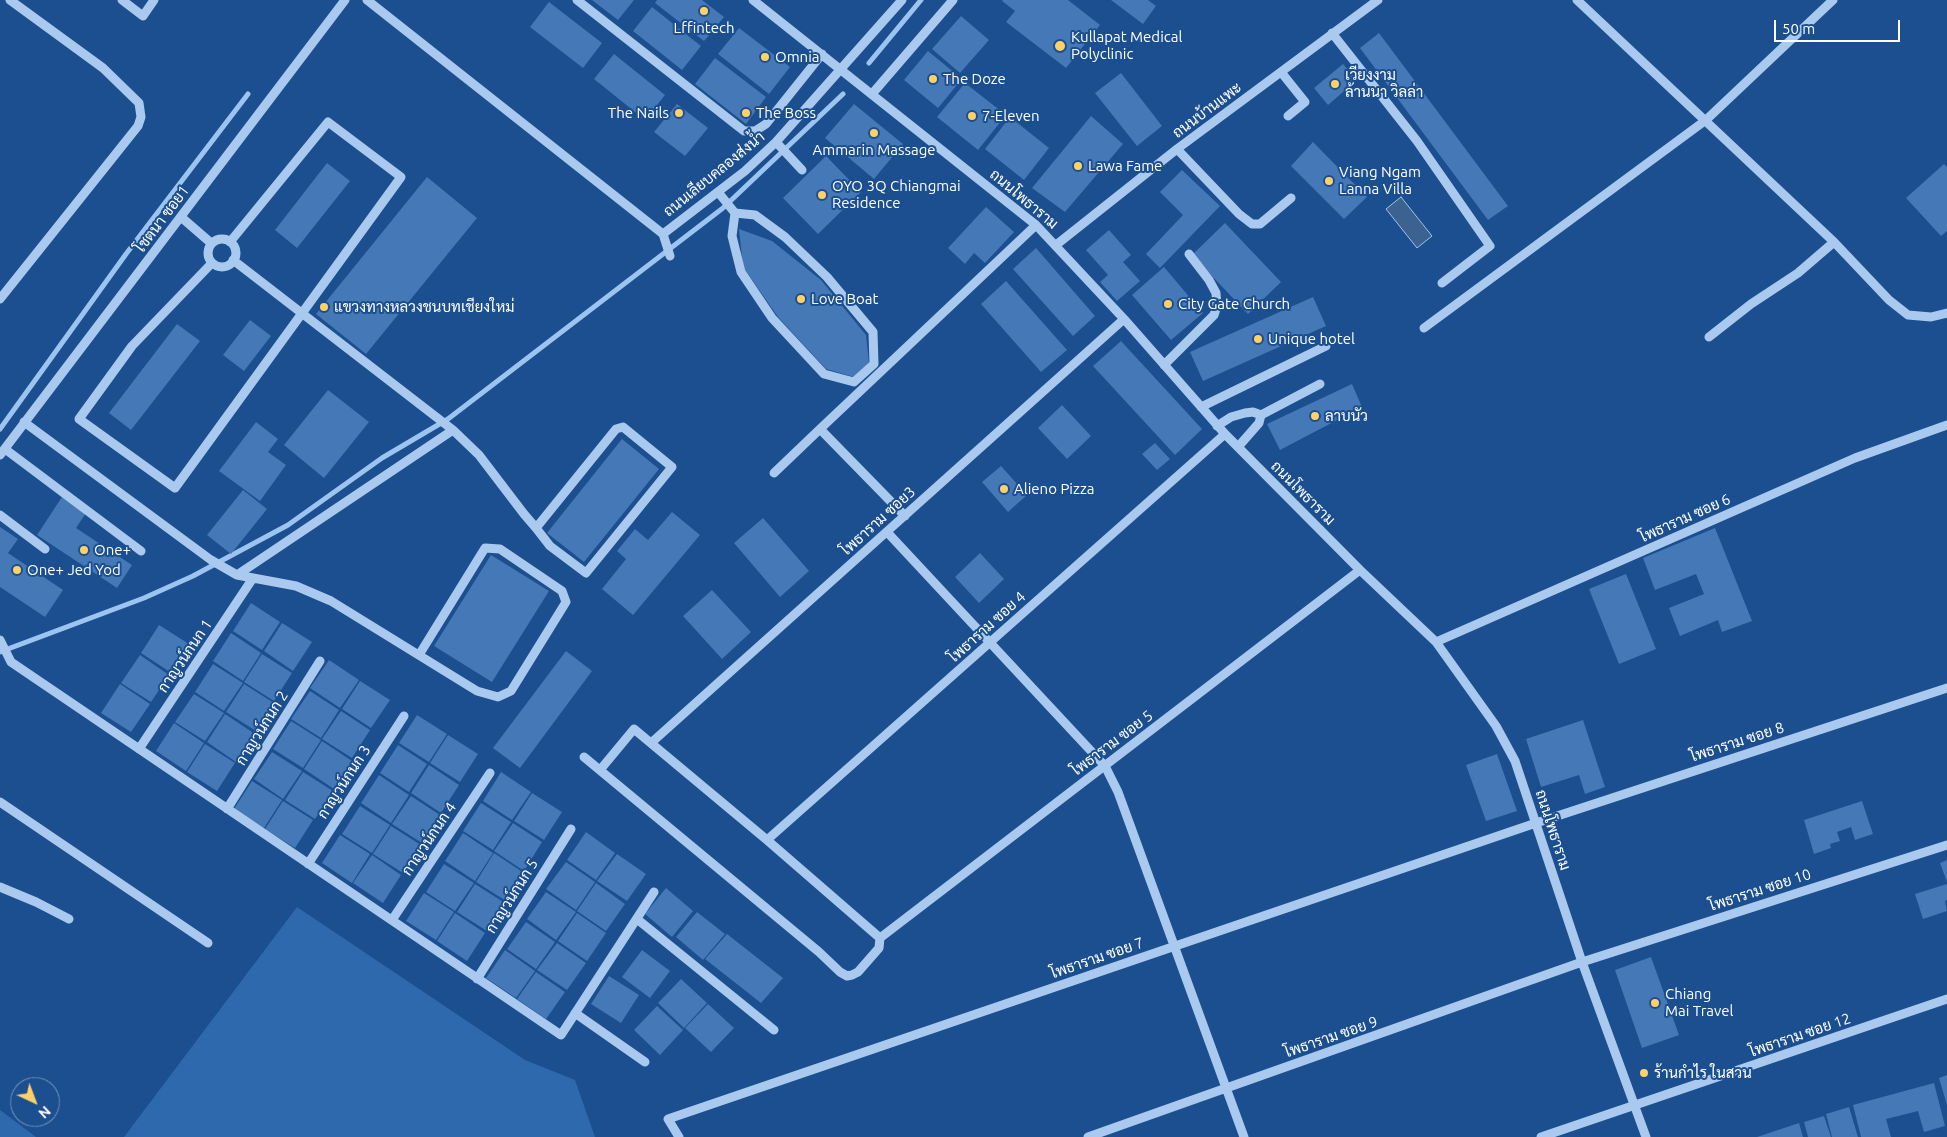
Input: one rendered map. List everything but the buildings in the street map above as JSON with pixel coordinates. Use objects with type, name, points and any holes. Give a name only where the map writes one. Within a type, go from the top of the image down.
[{"type":"street","points":[[0,300],[138,126],[141,117],[139,103],[103,68],[10,0]]},
{"type":"street","points":[[122,0],[143,16],[154,0]]},
{"type":"street","name":"โชตนา ซอย1","points":[[2,452],[345,0]]},
{"type":"street","points":[[367,0],[663,234],[670,256]]},
{"type":"street","points":[[576,0],[744,131],[756,131],[766,124],[822,54]]},
{"type":"street","name":"ถนนโพธาราม","points":[[753,0],[1036,226],[1124,319],[1217,426],[1360,570],[1436,642],[1496,726],[1515,760],[1582,962],[1646,1137]]},
{"type":"street","name":"ถนนเลียบคลองส่งน้ำ","points":[[663,234],[758,160],[842,70],[902,0]]},
{"type":"street","points":[[872,94],[953,0]]},
{"type":"street","name":"ถนนบ้านแพะ","points":[[1056,245],[1177,149],[1378,0]]},
{"type":"street","points":[[1577,0],[1834,242],[1889,300],[1908,315],[1931,316],[1947,313]]},
{"type":"street","points":[[1424,328],[1706,120],[1833,0]]},
{"type":"street","points":[[1332,33],[1417,141],[1490,246],[1442,283]]},
{"type":"street","points":[[1281,72],[1305,102],[1288,116]]},
{"type":"street","points":[[212,263],[132,346],[79,419],[175,488],[401,177],[328,122],[230,242]]},
{"type":"street","points":[[776,142],[802,170]]},
{"type":"street","points":[[1177,149],[1239,214],[1252,224],[1260,224],[1291,198]]},
{"type":"street","points":[[718,192],[736,213],[755,215],[785,237],[827,277],[873,332],[874,364],[854,382],[824,374],[772,318],[741,272],[732,236],[736,213]]},
{"type":"street","points":[[181,217],[211,243]]},
{"type":"street","points":[[774,473],[1036,226]]},
{"type":"street","points":[[219,239],[230,242],[235,248],[233,260],[230,264],[221,267],[212,263],[208,254],[211,243],[219,239]]},
{"type":"street","points":[[1709,337],[1751,304],[1798,273],[1834,242]]},
{"type":"street","points":[[1164,365],[1214,315],[1217,306],[1216,293],[1209,280],[1189,254]]},
{"type":"street","points":[[233,260],[453,430],[479,455],[550,546],[586,573],[672,466],[623,427],[616,429],[536,528]]},
{"type":"street","name":"โพธาราม ซอย3","points":[[651,743],[1124,319]]},
{"type":"street","points":[[1201,407],[1326,346]]},
{"type":"street","points":[[1260,415],[1320,384]]},
{"type":"street","points":[[1217,426],[1231,417],[1253,412],[1260,415]]},
{"type":"street","points":[[1238,447],[1259,424],[1260,415]]},
{"type":"street","points":[[24,422],[211,560],[237,576],[296,586],[331,601],[477,691],[498,697],[510,691],[566,602],[562,590],[500,549],[485,548],[419,655]]},
{"type":"street","name":"โพธาราม ซอย 6","points":[[1436,642],[1855,458],[1947,425]]},
{"type":"street","points":[[820,428],[905,516]]},
{"type":"street","points":[[237,576],[453,430]]},
{"type":"street","name":"โพธาราม ซอย 4","points":[[767,840],[1225,434]]},
{"type":"street","points":[[2,452],[141,551]]},
{"type":"street","points":[[0,515],[44,549]]},
{"type":"street","points":[[887,532],[1106,766],[1118,792],[1244,1137]]},
{"type":"street","name":"โพธาราม ซอย 5","points":[[880,938],[1360,570]]},
{"type":"street","name":"กาญวน์กนก 1","points":[[139,749],[253,578]]},
{"type":"street","points":[[0,640],[11,662],[561,1035],[654,892]]},
{"type":"street","name":"กาญวน์กนก 2","points":[[227,809],[320,661]]},
{"type":"street","name":"โพธาราม ซอย 8","points":[[1536,823],[1947,688]]},
{"type":"street","name":"กาญวน์กนก 3","points":[[308,864],[404,716]]},
{"type":"street","points":[[584,757],[812,945],[840,972],[847,976],[852,976],[858,972],[879,948],[880,938],[767,840],[634,730],[600,770]]},
{"type":"street","name":"กาญวน์กนก 4","points":[[392,920],[490,773]]},
{"type":"street","points":[[0,802],[208,943]]},
{"type":"street","name":"โพธาราม ซอย 7","points":[[679,1137],[668,1119],[1536,823]]},
{"type":"street","name":"กาญวน์กนก 5","points":[[477,979],[571,829]]},
{"type":"street","name":"โพธาราม ซอย 10","points":[[1582,962],[1947,845]]},
{"type":"street","points":[[0,887],[36,902],[69,919]]},
{"type":"street","points":[[637,919],[774,1030]]},
{"type":"street","name":"โพธาราม ซอย 9","points":[[1088,1137],[1582,962]]},
{"type":"street","name":"โพธาราม ซอย 12","points":[[1541,1137],[1947,999]]},
{"type":"street","points":[[575,1013],[644,1062]]},
{"type":"shaded area","points":[[1401,197],[1432,236],[1417,248],[1386,209]]},
{"type":"shaded area","points":[[297,907],[525,1060],[575,1080],[595,1137],[124,1137]]},
{"type":"shaded area","points":[[0,1110],[10,1118],[10,1127],[23,1127],[36,1137],[0,1137]]},
{"type":"waterway","points":[[869,63],[921,0]]},
{"type":"waterway","points":[[0,429],[126,254],[248,94]]},
{"type":"waterway","points":[[0,652],[144,598],[193,576],[288,525],[382,458],[448,419],[723,208],[843,94]]},
{"type":"place","name":"Lffintech","points":[[704,11]]},
{"type":"place","name":"Kullapat Medical Polyclinic","points":[[1060,46]]},
{"type":"place","name":"Omnia","points":[[765,57]]},
{"type":"place","name":"The Doze","points":[[933,79]]},
{"type":"place","name":"เวียงงาม ล้านนา วิลล่า","points":[[1335,84]]},
{"type":"place","name":"The Nails","points":[[679,113]]},
{"type":"place","name":"The Boss","points":[[746,113]]},
{"type":"place","name":"7-Eleven","points":[[972,116]]},
{"type":"place","name":"Ammarin Massage","points":[[874,133]]},
{"type":"place","name":"Lawa Fame","points":[[1078,166]]},
{"type":"place","name":"Viang Ngam Lanna Villa","points":[[1329,181]]},
{"type":"place","name":"OYO 3Q Chiangmai Residence","points":[[822,195]]},
{"type":"place","name":"Love Boat","points":[[801,299]]},
{"type":"place","name":"City Gate Church","points":[[1168,304]]},
{"type":"place","name":"แขวงทางหลวงชนบทเชียงใหม่","points":[[324,307]]},
{"type":"place","name":"Unique hotel","points":[[1258,339]]},
{"type":"place","name":"ลาบนัว","points":[[1315,416]]},
{"type":"place","name":"Alieno Pizza","points":[[1004,489]]},
{"type":"place","name":"One+","points":[[84,550]]},
{"type":"place","name":"One+ Jed Yod","points":[[17,570]]},
{"type":"place","name":"Chiang Mai Travel","points":[[1655,1003]]},
{"type":"place","name":"ร้านกำไร ในสวน","points":[[1644,1073]]}]
